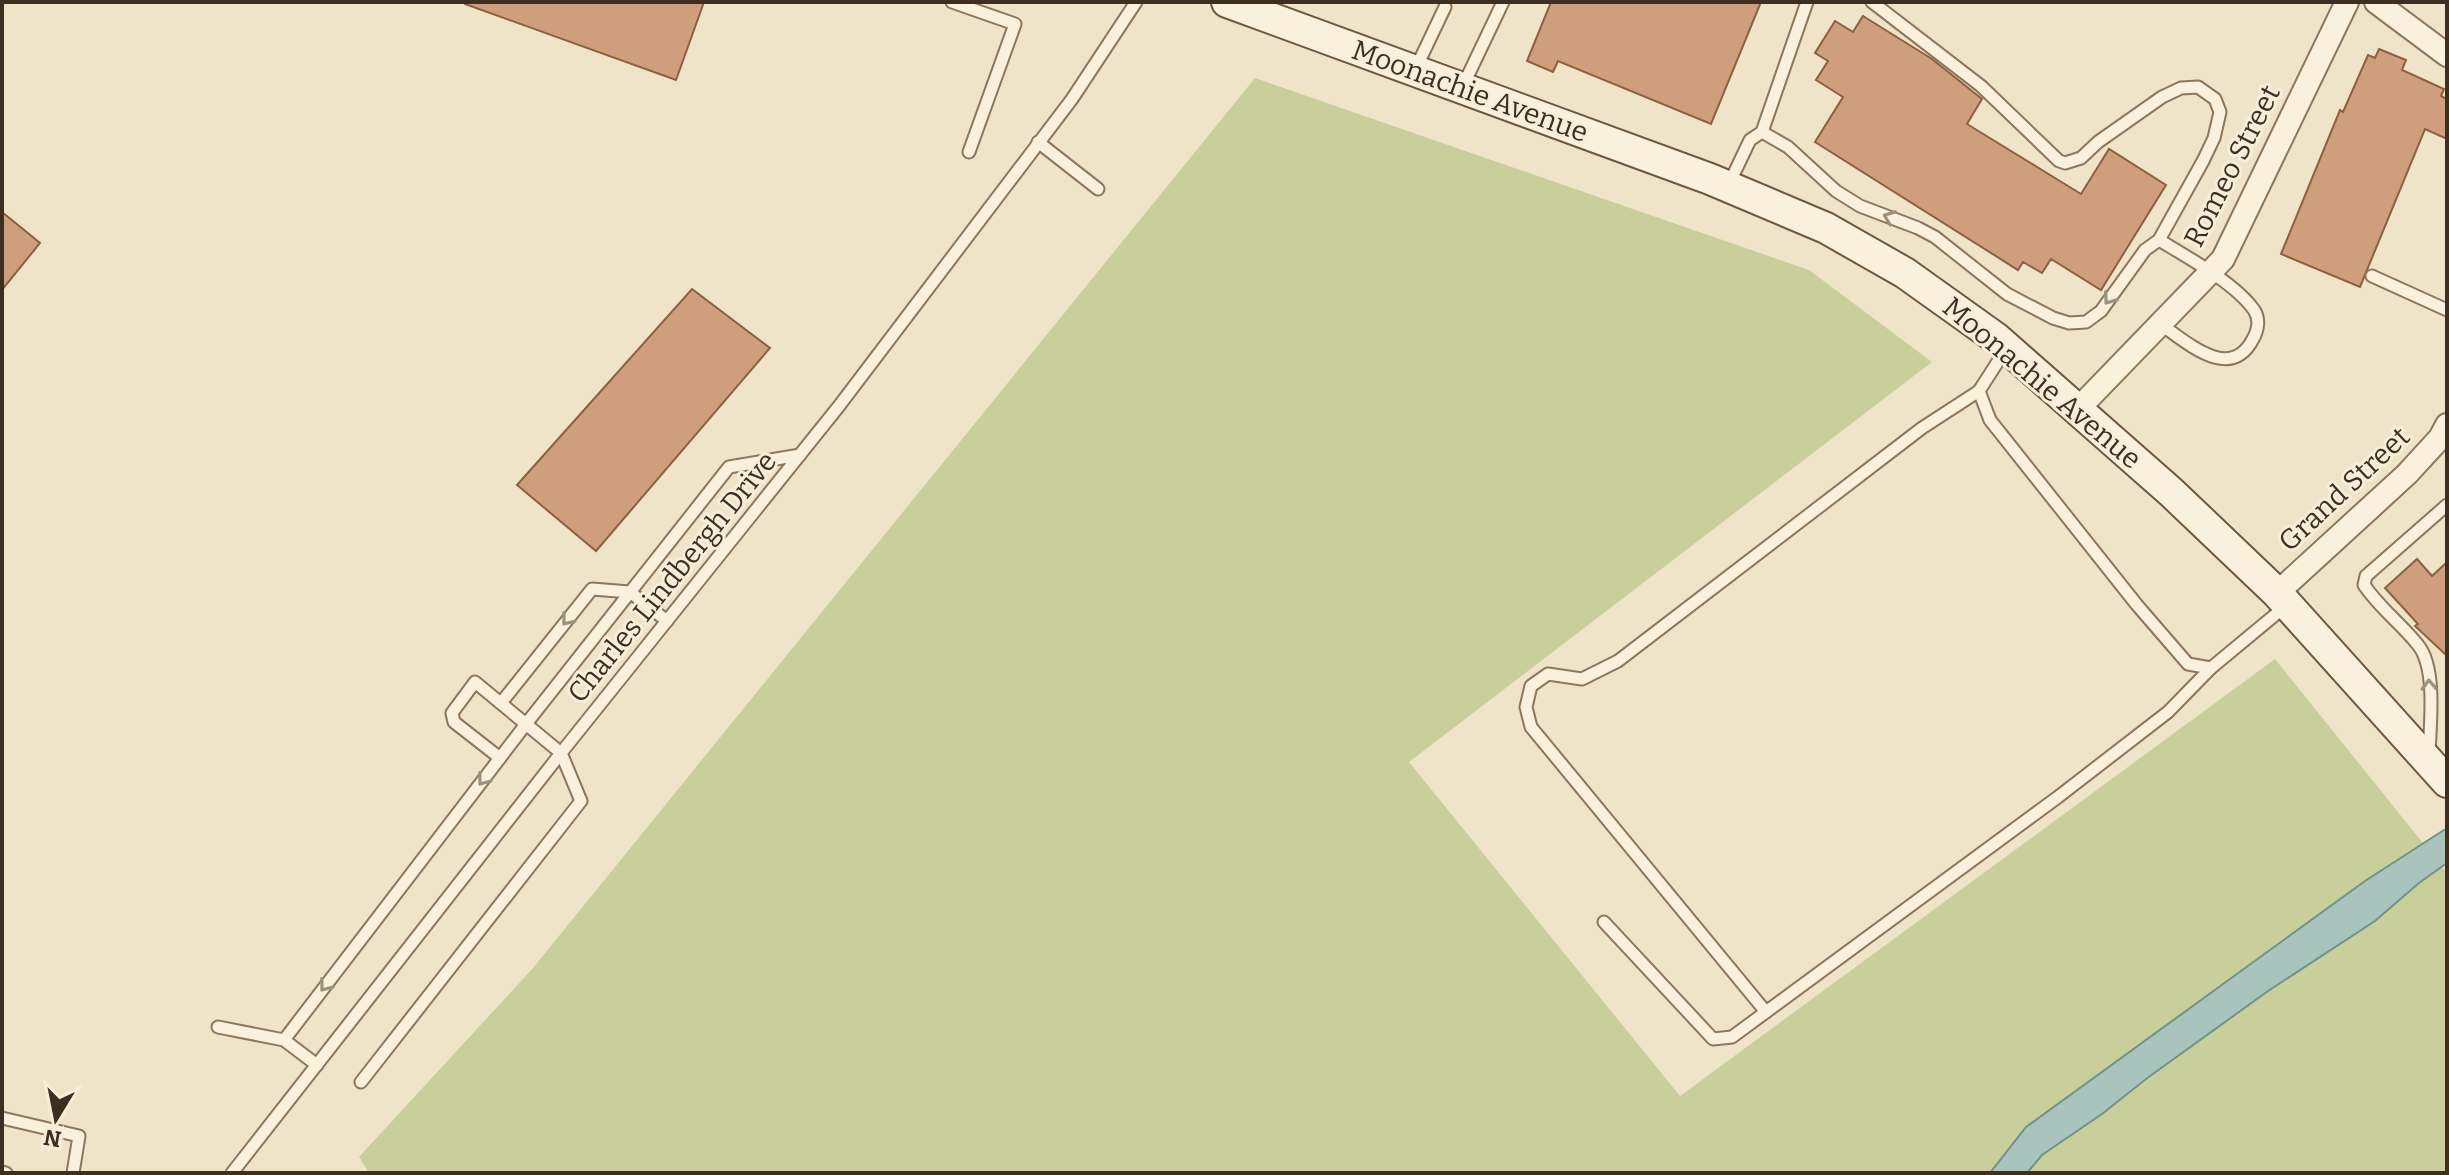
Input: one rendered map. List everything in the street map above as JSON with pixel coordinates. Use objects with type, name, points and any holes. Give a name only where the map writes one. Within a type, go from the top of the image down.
[{"type":"main road","name":"Moonachie Avenue","points":[[1227,2],[1728,187],[1826,228],[1905,273],[2007,347],[2079,408],[2282,599],[2438,772]]},
{"type":"street","name":"Romeo Street","points":[[2079,408],[2223,259],[2347,2]]},
{"type":"street","points":[[2376,2],[2447,55]]},
{"type":"street","name":"Grand Street","points":[[2282,599],[2407,474],[2440,438],[2447,425]]},
{"type":"lane","points":[[952,2],[1015,24],[969,152]]},
{"type":"lane","name":"Charles Lindbergh Drive","points":[[232,1173],[561,753],[800,455],[1072,99],[1136,2]]},
{"type":"lane","points":[[1462,88],[1503,2]]},
{"type":"lane","points":[[1728,187],[1750,140],[1762,132],[1807,2]]},
{"type":"lane","points":[[1762,132],[1788,147],[1836,191],[1860,206],[1935,237],[2007,294],[2069,323],[2086,322],[2101,311],[2145,250],[2159,240],[2214,138],[2220,112],[2215,99],[2198,87],[2181,88],[2162,97],[2098,142],[2081,158],[2065,163],[2059,161],[1981,86],[1872,2]]},
{"type":"lane","points":[[1415,71],[1445,7]]},
{"type":"lane","points":[[1038,142],[1098,189]]},
{"type":"lane","points":[[2159,240],[2211,271],[2253,309],[2258,320],[2256,334],[2249,347],[2237,358],[2222,360],[2204,354],[2160,324]]},
{"type":"lane","points":[[2372,276],[2447,310]]},
{"type":"lane","points":[[1766,1012],[1531,727],[1526,707],[1531,686],[1548,674],[1582,679],[1618,661],[1922,428],[1979,391],[2007,347]]},
{"type":"lane","points":[[1979,391],[1990,420],[2137,605],[2188,664],[2211,668]]},
{"type":"lane","points":[[284,1040],[526,724],[729,467],[800,455]]},
{"type":"lane","points":[[2438,772],[2428,663],[2420,646],[2379,607],[2364,585],[2366,576],[2447,505]]},
{"type":"lane","points":[[501,703],[592,589],[630,592],[667,621]]},
{"type":"lane","points":[[1604,922],[1713,1039],[1732,1037],[2168,712],[2282,599]]},
{"type":"lane","points":[[361,1082],[581,801],[561,753],[475,682],[452,713],[454,722],[500,758]]},
{"type":"lane","points":[[218,1027],[284,1040],[317,1065]]},
{"type":"lane","points":[[2,1118],[79,1136],[73,1173]]},
{"type":"green space","points":[[1255,78],[1809,270],[1932,362],[1409,762],[1680,1096],[2275,659],[2447,873],[2447,1173],[369,1173],[359,1157],[533,968]]},
{"type":"water","points":[[2447,828],[2447,863],[2375,921],[2268,991],[2146,1079],[2042,1155],[2027,1173],[1990,1173],[2026,1127],[2365,881]]},
{"type":"building","points":[[465,2],[704,2],[676,80]]},
{"type":"building","points":[[1551,2],[1761,2],[1711,124],[1558,61],[1553,72],[1527,61]]},
{"type":"building","points":[[1863,16],[1932,59],[1982,99],[1967,124],[2081,194],[2109,149],[2166,185],[2101,290],[2051,259],[2042,273],[2023,262],[2018,270],[1815,142],[1843,97],[1816,80],[1828,61],[1815,53],[1835,21],[1853,32]]},
{"type":"building","points":[[2379,49],[2406,60],[2402,70],[2444,89],[2441,96],[2447,99],[2447,139],[2425,129],[2360,287],[2281,254],[2340,110],[2343,112],[2368,55],[2375,58]]},
{"type":"building","points":[[2,212],[40,243],[2,290]]},
{"type":"building","points":[[692,289],[770,348],[596,551],[517,485]]},
{"type":"building","points":[[2417,559],[2432,576],[2447,562],[2447,656],[2415,626],[2418,624],[2385,588]]}]
